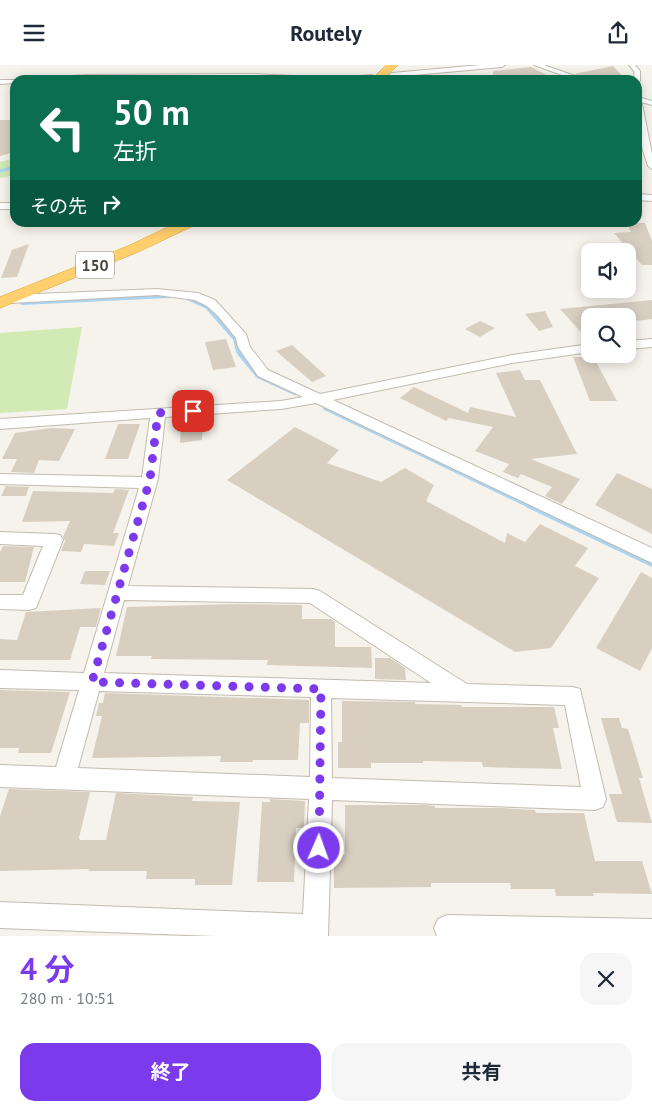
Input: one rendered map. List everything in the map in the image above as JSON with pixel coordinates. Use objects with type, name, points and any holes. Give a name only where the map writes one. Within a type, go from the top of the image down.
[{"type":"highway","name":"150","points":[[6,301],[133,249],[180,227]]},
{"type":"street","points":[[392,70],[502,65]]},
{"type":"street","points":[[538,65],[567,75]]},
{"type":"street","points":[[244,67],[250,75]]},
{"type":"street","points":[[642,132],[642,149],[652,166]]},
{"type":"street","points":[[6,301],[157,292],[198,297],[211,303],[222,313],[242,337],[244,347],[263,373],[652,556]]},
{"type":"street","points":[[636,344],[652,343]]},
{"type":"street","points":[[0,425],[281,405],[320,399],[530,355],[581,349]]},
{"type":"street","points":[[64,778],[149,483],[158,413]]},
{"type":"street","points":[[0,479],[149,483]]},
{"type":"street","points":[[0,538],[54,540],[29,603],[0,602]]},
{"type":"street","points":[[117,593],[313,596],[464,693]]},
{"type":"street","points":[[0,679],[573,696],[595,799],[0,776]]},
{"type":"street","points":[[0,915],[316,932],[321,789],[321,689]]},
{"type":"street","points":[[447,928],[652,932]]},
{"type":"green space","points":[[10,159],[10,176],[0,178],[0,162]]},
{"type":"green space","points":[[82,327],[67,409],[0,413],[0,333]]},
{"type":"building","points":[[613,66],[621,75],[576,75],[574,74]]},
{"type":"building","points":[[531,67],[547,75],[493,75],[493,71]]},
{"type":"building","points":[[0,120],[10,120],[10,153],[0,156]]},
{"type":"building","points":[[642,223],[645,223],[652,241],[652,265],[642,265],[636,258],[636,243],[623,243],[614,233],[631,232],[628,227],[642,227]]},
{"type":"building","points":[[29,244],[17,277],[1,278],[12,250]]},
{"type":"building","points":[[652,300],[652,319],[636,321],[636,308],[581,308],[581,332],[560,309]]},
{"type":"building","points":[[545,311],[553,327],[539,331],[525,314]]},
{"type":"building","points":[[480,321],[495,328],[480,337],[465,329]]},
{"type":"building","points":[[226,339],[236,367],[213,370],[205,342]]},
{"type":"building","points":[[292,345],[326,376],[312,382],[276,351]]},
{"type":"building","points":[[573,357],[581,357],[581,363],[597,363],[617,401],[590,401]]},
{"type":"building","points":[[520,370],[525,380],[540,380],[577,454],[531,459],[580,479],[562,504],[545,496],[552,487],[521,474],[518,478],[503,472],[509,464],[475,451],[493,427],[449,418],[446,421],[400,398],[414,387],[468,413],[470,407],[516,417],[496,373]]},
{"type":"building","points":[[181,423],[203,423],[202,440],[180,443]]},
{"type":"building","points":[[118,424],[140,424],[128,459],[105,459]]},
{"type":"building","points":[[295,427],[339,450],[327,463],[381,482],[405,468],[434,485],[426,501],[505,543],[507,533],[525,542],[540,524],[588,548],[575,566],[599,578],[551,648],[515,652],[227,480]]},
{"type":"building","points":[[51,428],[75,429],[59,461],[39,460],[34,473],[11,472],[17,459],[2,459],[15,433]]},
{"type":"building","points":[[617,473],[652,489],[652,534],[595,505]]},
{"type":"building","points":[[6,486],[29,487],[26,496],[1,496]]},
{"type":"building","points":[[115,489],[129,490],[113,533],[119,533],[114,546],[84,544],[81,552],[61,551],[65,541],[63,537],[70,521],[22,522],[33,491],[113,493]]},
{"type":"building","points":[[3,546],[34,547],[25,582],[0,582],[0,552]]},
{"type":"building","points":[[85,571],[110,571],[105,585],[80,584]]},
{"type":"building","points":[[641,572],[652,578],[652,648],[640,671],[596,648]]},
{"type":"building","points":[[235,604],[302,605],[302,619],[331,619],[335,622],[335,647],[371,647],[372,668],[267,665],[268,660],[151,659],[152,656],[116,656],[127,607]]},
{"type":"building","points":[[101,608],[96,627],[80,627],[70,660],[0,660],[0,639],[17,640],[26,612]]},
{"type":"building","points":[[375,658],[390,658],[405,668],[406,680],[375,679]]},
{"type":"building","points":[[0,690],[70,692],[51,753],[18,753],[19,748],[0,748]]},
{"type":"building","points":[[105,693],[309,700],[309,723],[300,723],[298,760],[220,762],[221,756],[92,758],[102,716],[96,716],[99,703],[103,703]]},
{"type":"building","points":[[342,701],[415,702],[415,704],[461,705],[462,707],[554,707],[559,728],[553,728],[562,769],[483,767],[482,762],[423,761],[423,763],[371,763],[371,768],[338,768],[338,742],[342,742]]},
{"type":"building","points":[[601,718],[619,718],[622,728],[628,729],[643,778],[639,778],[652,823],[617,822],[609,794],[622,794]]},
{"type":"building","points":[[9,789],[90,792],[80,840],[106,840],[116,793],[193,797],[192,801],[240,802],[232,885],[195,885],[195,879],[146,879],[147,871],[88,871],[89,869],[0,871],[0,816]]},
{"type":"building","points":[[270,799],[305,801],[304,828],[296,828],[294,882],[257,882],[262,802],[270,802]]},
{"type":"building","points":[[345,805],[427,805],[435,806],[435,808],[501,808],[535,810],[536,813],[584,813],[595,861],[642,861],[652,894],[593,893],[594,896],[556,896],[555,889],[511,889],[510,883],[431,883],[431,887],[334,888],[334,855],[345,855]]},
{"type":"waterway","points":[[0,171],[10,168]]},
{"type":"waterway","points":[[22,303],[169,296]]},
{"type":"waterway","points":[[187,298],[207,307],[235,339],[241,355]]},
{"type":"waterway","points":[[240,354],[258,376],[295,393]]},
{"type":"waterway","points":[[325,408],[530,506]]},
{"type":"waterway","points":[[528,505],[652,564]]},
{"type":"route","points":[[193,411],[158,413],[150,479],[92,682],[321,689],[319,848]]}]
